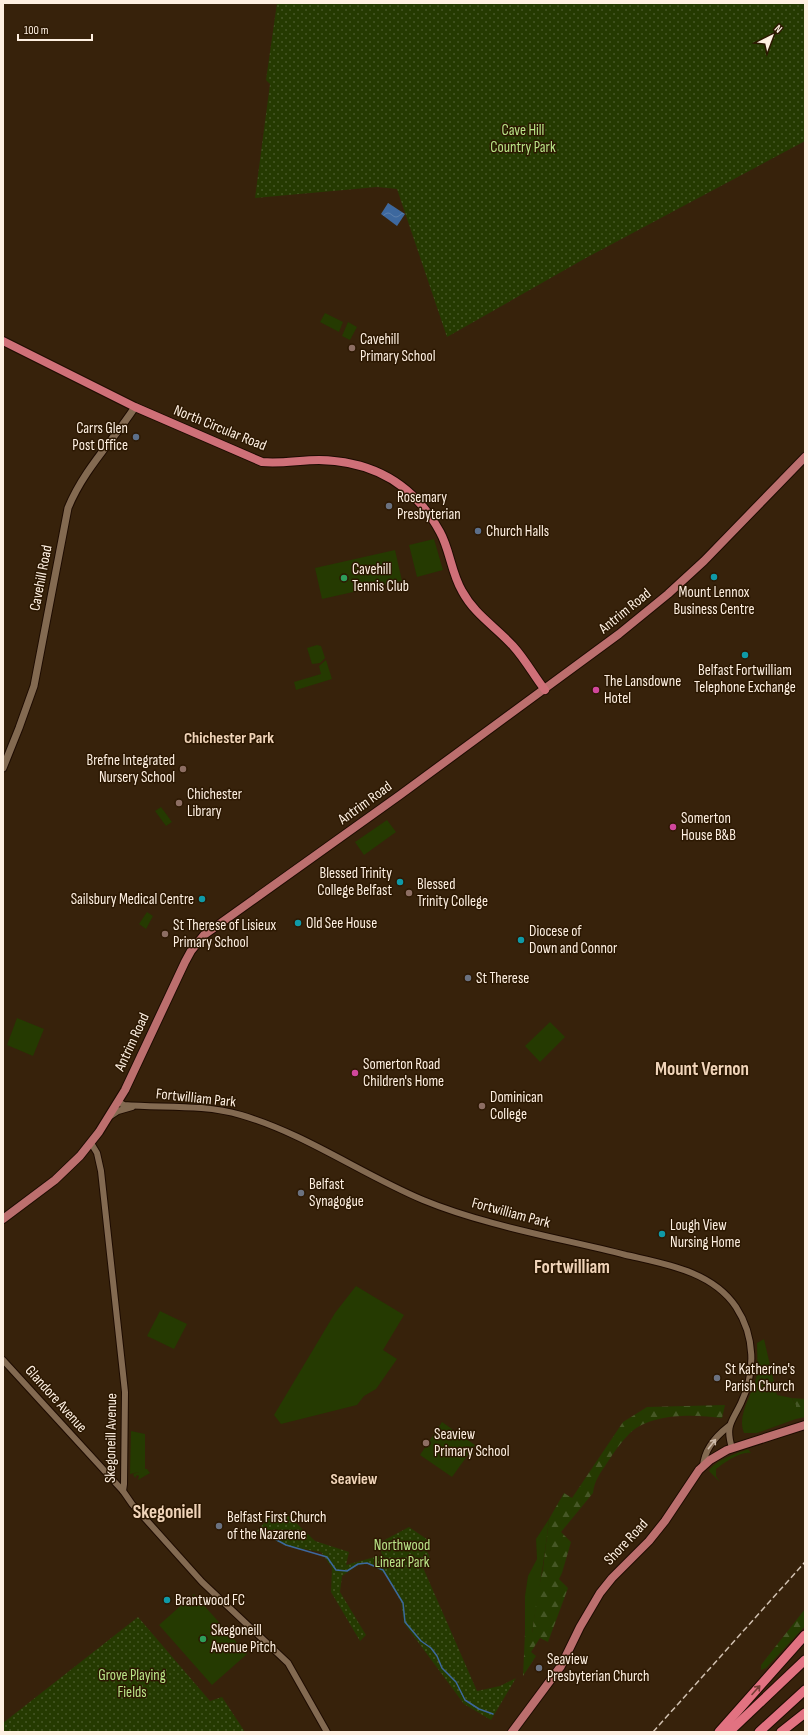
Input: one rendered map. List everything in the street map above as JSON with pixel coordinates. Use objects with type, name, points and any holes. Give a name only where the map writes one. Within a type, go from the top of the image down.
[{"type":"highway","name":"North Circular Road","points":[[3,341],[135,408],[262,462],[276,464],[318,460],[358,464],[382,473],[394,480],[419,502],[441,532],[448,551],[453,572],[469,603],[479,615],[512,645],[545,690]]},
{"type":"highway","points":[[719,1732],[805,1635]]},
{"type":"highway","points":[[730,1732],[805,1660]]},
{"type":"highway","points":[[759,1732],[805,1690]]},
{"type":"highway","points":[[781,1732],[805,1713]]},
{"type":"main road","name":"Cavehill Road","points":[[3,768],[34,686],[68,508],[73,495],[91,465],[135,408]]},
{"type":"main road","name":"Antrim Road","points":[[3,1219],[51,1183],[91,1143],[118,1102],[185,962],[194,947],[204,935],[303,866],[545,690],[619,634],[677,586],[731,534],[805,457]]},
{"type":"main road","name":"Shore Road","points":[[512,1732],[561,1666],[580,1627],[600,1593],[612,1578],[649,1541],[703,1467],[721,1452],[805,1425]]},
{"type":"street","name":"Fortwilliam Park","points":[[118,1102],[124,1105],[190,1108],[238,1114],[297,1136],[400,1190],[452,1211],[543,1236],[638,1257],[692,1272],[711,1282],[729,1298],[746,1325],[750,1340],[752,1366],[742,1402],[729,1426],[722,1431],[705,1453],[703,1467]]},
{"type":"street","name":"Fortwilliam Park","points":[[108,1118],[118,1111],[135,1106]]},
{"type":"street","name":"Skegoneill Avenue","points":[[91,1143],[96,1150],[99,1161],[124,1382],[123,1491],[132,1504],[202,1582],[288,1664],[328,1732]]},
{"type":"street","name":"Glandore Avenue","points":[[3,1360],[123,1491]]},
{"type":"street","points":[[729,1426],[728,1432],[732,1448]]},
{"type":"street","points":[[112,1480],[124,1481]]},
{"type":"green space","name":"Cave Hill Country Park","points":[[277,3],[805,3],[805,141],[584,259],[447,337],[397,189],[377,187],[255,198],[270,84],[266,80]]},
{"type":"green space","points":[[325,313],[343,322],[339,332],[320,322]]},
{"type":"green space","points":[[348,322],[357,327],[350,340],[342,336]]},
{"type":"green space","points":[[434,539],[443,570],[417,577],[409,545]]},
{"type":"green space","name":"Cavehill Tennis Club","points":[[395,550],[402,581],[322,599],[315,568]]},
{"type":"green space","points":[[317,645],[321,646],[325,658],[320,663],[312,664],[307,648]]},
{"type":"green space","points":[[326,660],[332,679],[296,690],[294,682],[321,674],[319,666]]},
{"type":"green space","points":[[161,807],[172,822],[166,826],[155,811]]},
{"type":"green space","points":[[387,820],[396,832],[364,855],[355,842]]},
{"type":"green space","points":[[147,912],[153,916],[146,929],[139,924]]},
{"type":"green space","points":[[17,1018],[44,1029],[33,1056],[7,1045]]},
{"type":"green space","points":[[550,1022],[565,1037],[540,1062],[525,1046]]},
{"type":"green space","points":[[356,1286],[404,1315],[383,1350],[397,1359],[376,1389],[364,1396],[357,1405],[281,1424],[274,1415],[335,1313]]},
{"type":"green space","points":[[160,1311],[187,1324],[174,1349],[147,1336]]},
{"type":"green space","points":[[764,1339],[777,1395],[792,1398],[796,1405],[796,1419],[757,1433],[744,1433],[742,1418],[757,1374],[757,1343]]},
{"type":"green space","points":[[792,1398],[805,1399],[805,1417],[796,1419],[796,1405]]},
{"type":"green space","points":[[725,1405],[722,1418],[673,1416],[649,1422],[639,1426],[630,1433],[618,1447],[598,1477],[593,1493],[561,1532],[571,1542],[559,1579],[568,1588],[548,1642],[540,1638],[531,1652],[536,1656],[523,1676],[525,1633],[532,1633],[538,1591],[543,1569],[549,1519],[564,1493],[572,1498],[623,1422],[647,1407]]},
{"type":"green space","points":[[442,1422],[475,1445],[452,1477],[420,1455]]},
{"type":"green space","points":[[131,1431],[145,1434],[145,1469],[147,1469],[150,1473],[138,1480],[139,1476],[137,1475],[135,1478],[133,1474],[139,1472],[130,1474]]},
{"type":"green space","points":[[748,1449],[751,1453],[737,1456],[716,1469],[716,1476],[720,1482],[709,1471],[721,1460]]},
{"type":"green space","name":"Northwood Linear Park","points":[[270,1516],[279,1519],[289,1516],[315,1541],[349,1552],[346,1565],[382,1555],[379,1543],[409,1527],[428,1540],[425,1546],[430,1558],[421,1563],[477,1691],[500,1686],[516,1678],[491,1720],[464,1704],[404,1623],[401,1602],[386,1575],[375,1566],[367,1564],[358,1565],[342,1576],[340,1592],[366,1635],[360,1641],[331,1592],[332,1568],[321,1552],[286,1546],[257,1531]]},
{"type":"green space","points":[[549,1519],[532,1633],[525,1633],[525,1596],[528,1576],[537,1559],[536,1539]]},
{"type":"green space","name":"Skegoneill Avenue Pitch","points":[[194,1594],[247,1654],[212,1685],[159,1625]]},
{"type":"green space","points":[[805,1609],[805,1626],[766,1668],[761,1670],[761,1665]]},
{"type":"green space","name":"Grove Playing Fields","points":[[138,1617],[210,1701],[222,1697],[245,1732],[3,1732],[3,1723]]},
{"type":"water","points":[[388,203],[405,214],[397,226],[381,214]]},
{"type":"waterway","points":[[262,1532],[286,1545],[327,1557],[336,1570],[347,1571],[358,1564],[367,1563],[383,1570],[403,1603],[405,1622],[421,1641],[431,1648],[437,1656],[442,1668],[456,1682],[465,1700],[479,1709],[493,1714]]},
{"type":"railway","points":[[653,1732],[805,1562]]},
{"type":"place","name":"Cavehill Primary School","points":[[352,348]]},
{"type":"place","name":"Carrs Glen Post Office","points":[[136,437]]},
{"type":"place","name":"Rosemary Presbyterian","points":[[389,506]]},
{"type":"place","name":"Church Halls","points":[[478,531]]},
{"type":"place","name":"Mount Lennox Business Centre","points":[[714,577]]},
{"type":"place","name":"Cavehill Tennis Club","points":[[344,578]]},
{"type":"place","name":"Belfast Fortwilliam Telephone Exchange","points":[[745,655]]},
{"type":"place","name":"The Lansdowne Hotel","points":[[596,690]]},
{"type":"place","name":"Brefne Integrated Nursery School","points":[[183,769]]},
{"type":"place","name":"Chichester Library","points":[[179,803]]},
{"type":"place","name":"Somerton House B&B","points":[[673,827]]},
{"type":"place","name":"Blessed Trinity College Belfast","points":[[400,882]]},
{"type":"place","name":"Blessed Trinity College","points":[[409,893]]},
{"type":"place","name":"Sailsbury Medical Centre","points":[[202,899]]},
{"type":"place","name":"Old See House","points":[[298,923]]},
{"type":"place","name":"St Therese of Lisieux Primary School","points":[[165,934]]},
{"type":"place","name":"Diocese of Down and Connor","points":[[521,940]]},
{"type":"place","name":"St Therese","points":[[468,978]]},
{"type":"place","name":"Somerton Road Children's Home","points":[[355,1073]]},
{"type":"place","name":"Dominican College","points":[[482,1106]]},
{"type":"place","name":"Belfast Synagogue","points":[[301,1193]]},
{"type":"place","name":"Lough View Nursing Home","points":[[662,1234]]},
{"type":"place","name":"St Katherine's Parish Church","points":[[717,1378]]},
{"type":"place","name":"Seaview Primary School","points":[[426,1443]]},
{"type":"place","name":"Belfast First Church of the Nazarene","points":[[219,1526]]},
{"type":"place","name":"Brantwood FC","points":[[167,1600]]},
{"type":"place","name":"Skegoneill Avenue Pitch","points":[[203,1639]]},
{"type":"place","name":"Seaview Presbyterian Church","points":[[539,1668]]},
{"type":"district","name":"Chichester Park","points":[[229,738]]},
{"type":"district","name":"Mount Vernon","points":[[702,1069]]},
{"type":"district","name":"Fortwilliam","points":[[572,1267]]},
{"type":"district","name":"Seaview","points":[[354,1479]]},
{"type":"district","name":"Skegoniell","points":[[167,1512]]}]
